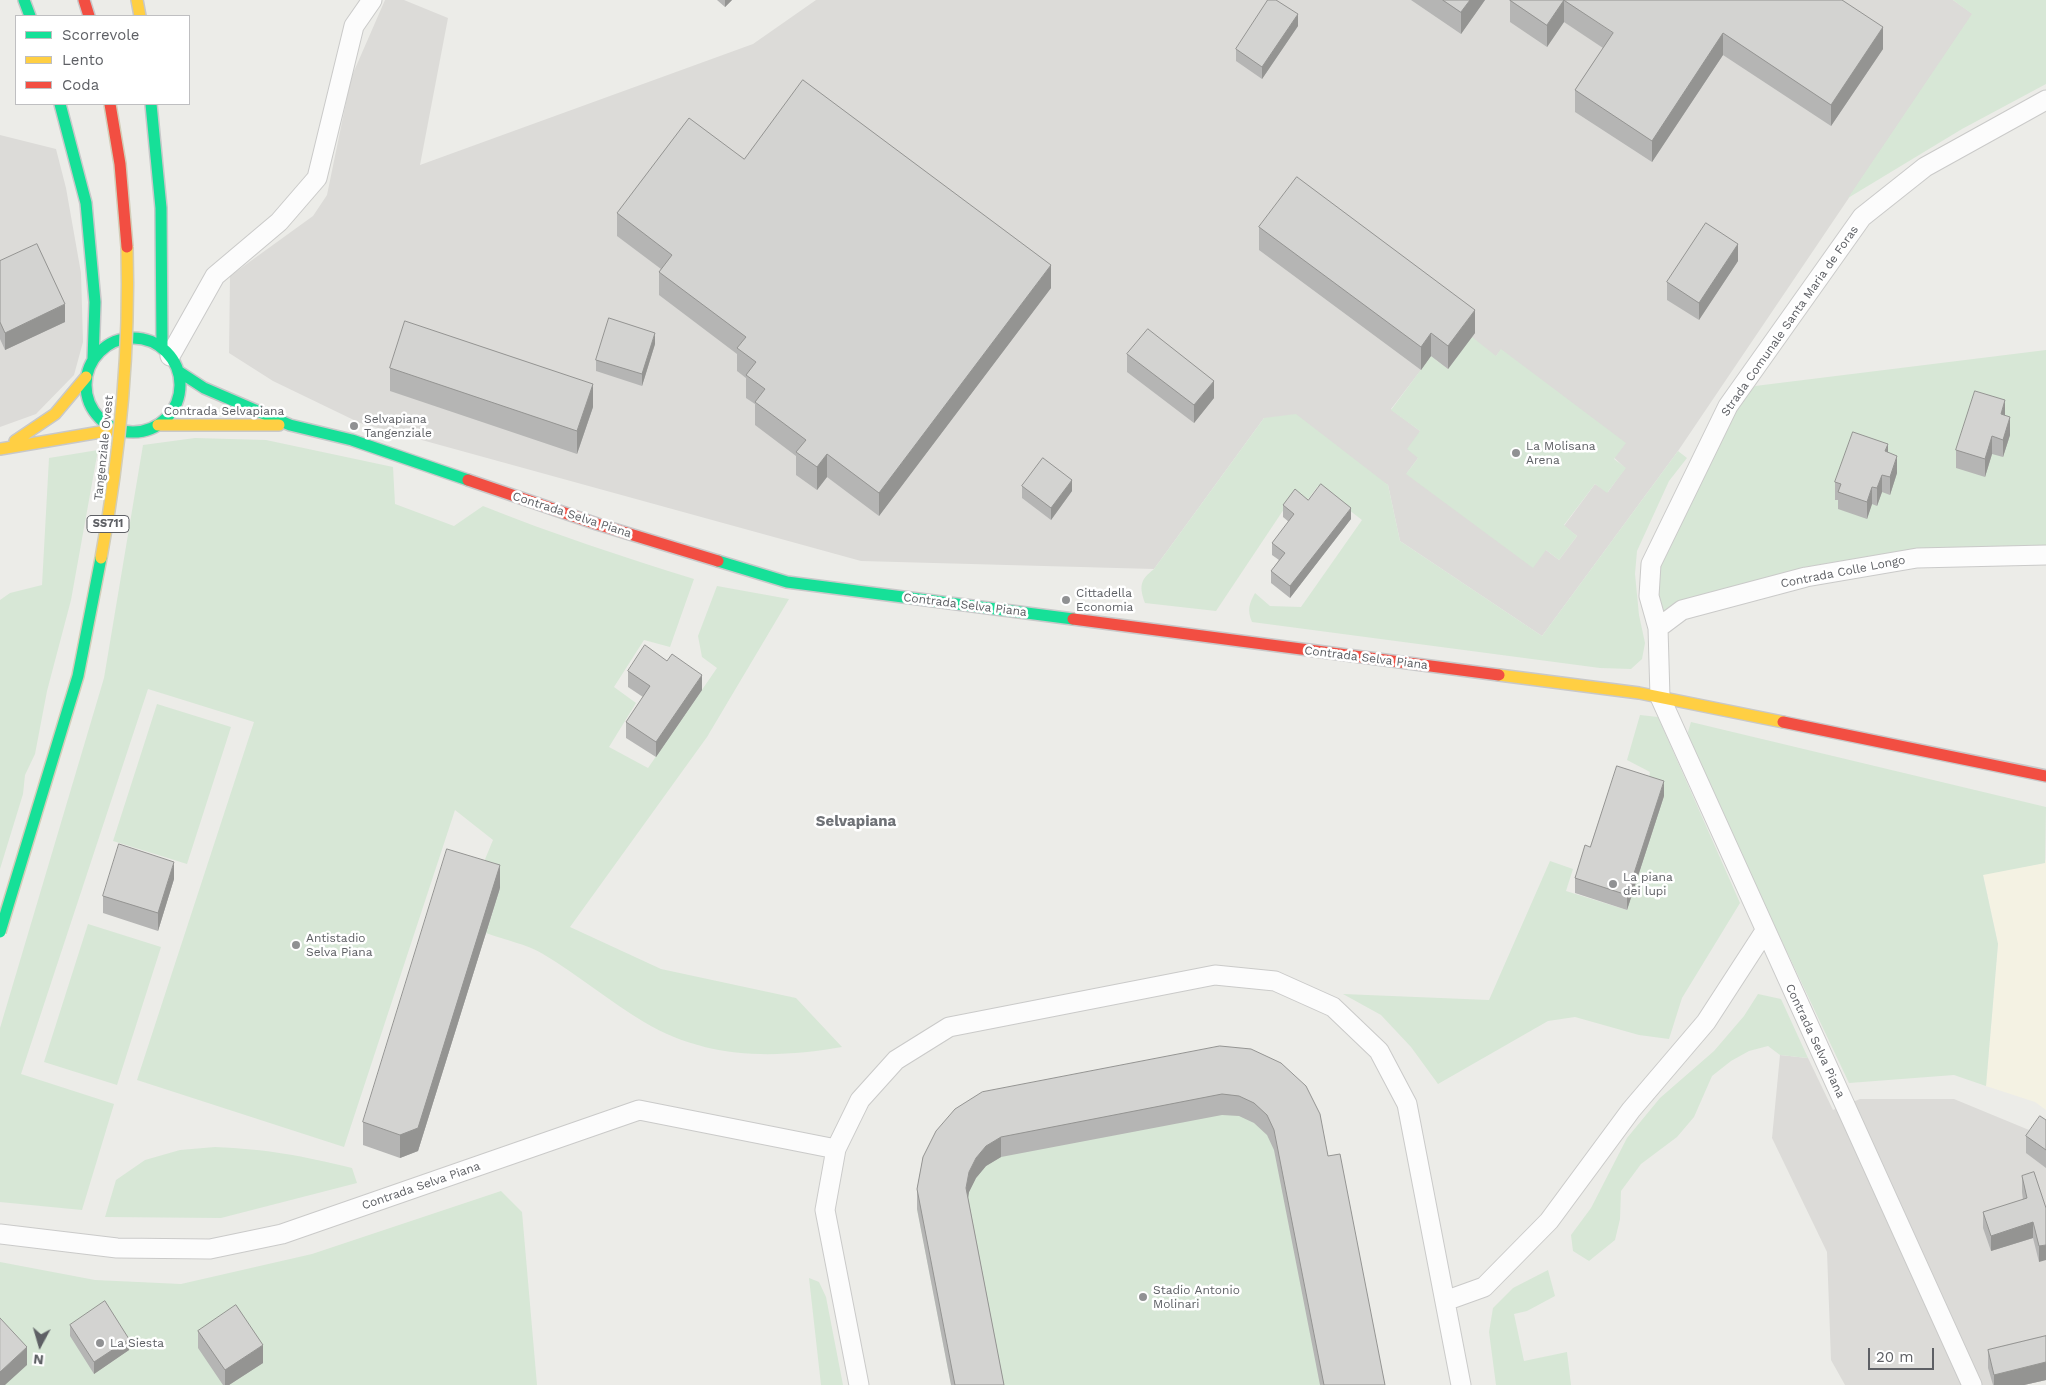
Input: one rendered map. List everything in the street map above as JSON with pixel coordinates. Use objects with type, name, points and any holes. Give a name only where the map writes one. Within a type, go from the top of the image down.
[{"type":"street","points":[[24,0],[30,15]]},
{"type":"street","points":[[84,0],[89,15]]},
{"type":"street","points":[[137,0],[140,15]]},
{"type":"street","points":[[170,358],[215,276],[279,222],[317,178],[354,26],[372,0]]},
{"type":"street","name":"Strada Comunale Santa Maria de Foras","points":[[1658,628],[1649,596],[1651,564],[1728,406],[1862,217],[1925,167],[2046,100]]},
{"type":"street","points":[[60,105],[86,203],[95,302],[93,360]]},
{"type":"street","name":"Tangenziale Ovest","points":[[0,932],[78,675],[112,500],[126,375],[128,258],[123,192],[110,105]]},
{"type":"street","points":[[0,449],[118,429],[138,431],[158,425],[172,410],[177,401],[180,381],[170,358],[161,208],[151,105]]},
{"type":"street","points":[[0,449],[43,425],[65,405],[86,377],[93,360],[101,350],[112,343],[124,339],[150,341],[170,358]]},
{"type":"street","name":"Contrada Selvapiana","points":[[170,358],[204,388],[290,425]]},
{"type":"street","points":[[86,377],[88,399],[92,409],[104,421],[118,429]]},
{"type":"street","name":"Contrada Selvapiana","points":[[158,425],[290,425]]},
{"type":"street","name":"Contrada Selva Piana","points":[[290,425],[352,440],[589,521],[787,582],[1660,697],[2046,776]]},
{"type":"street","name":"Contrada Colle Longo","points":[[1658,628],[1682,610],[1806,577],[1917,558],[2046,555]]},
{"type":"street","points":[[1658,628],[1660,697]]},
{"type":"street","name":"Contrada Selva Piana","points":[[1660,697],[1972,1385]]},
{"type":"street","points":[[1445,1301],[1484,1287],[1549,1221],[1631,1110],[1706,1022],[1765,931]]},
{"type":"street","points":[[859,1385],[825,1210],[836,1149],[860,1100],[896,1060],[949,1026],[1215,975],[1275,981],[1333,1007],[1379,1051],[1407,1104],[1461,1385]]},
{"type":"street","name":"Contrada Selva Piana","points":[[0,1234],[117,1248],[210,1249],[282,1234],[639,1110],[836,1149]]},
{"type":"shaded area","points":[[385,0],[404,0],[448,18],[420,165],[753,44],[816,0],[1953,0],[1973,14],[1678,451],[1542,636],[1400,541],[1388,485],[1264,418],[1154,569],[861,561],[360,423],[273,381],[229,353],[230,276],[313,216],[327,195],[351,78]],"holes":[[[1501,350],[1625,468],[1608,492],[1595,484],[1564,526],[1577,536],[1559,560],[1546,550],[1407,473],[1418,458],[1420,431],[1391,409],[1431,357],[1448,369],[1496,356]]]},
{"type":"shaded area","points":[[0,135],[56,149],[66,188],[81,273],[83,342],[74,375],[36,414],[0,427]]},
{"type":"shaded area","points":[[2046,858],[2046,1110],[2035,1102],[1986,1086],[1998,944],[1983,874],[2045,863]]},
{"type":"shaded area","points":[[1780,1055],[1808,1058],[1833,1110],[1860,1099],[1954,1099],[2046,1137],[2046,1380],[2024,1385],[1845,1385],[1831,1360],[1827,1252],[1772,1138]]},
{"type":"green space","points":[[1953,0],[2046,0],[2046,84],[1962,129],[1848,198],[1972,14]]},
{"type":"green space","name":"La Molisana Arena","points":[[1472,337],[1496,356],[1501,349],[1626,443],[1614,459],[1626,468],[1607,493],[1595,484],[1564,525],[1577,536],[1559,560],[1546,550],[1533,568],[1406,474],[1418,458],[1407,449],[1420,431],[1391,410],[1431,356],[1448,369]]},
{"type":"green space","points":[[2046,350],[2046,546],[1919,549],[1805,567],[1673,606],[1662,616],[1658,595],[1659,561],[1739,404],[1755,386]]},
{"type":"green space","points":[[1296,414],[1388,485],[1400,541],[1542,636],[1678,451],[1687,458],[1669,481],[1637,551],[1635,574],[1639,615],[1645,643],[1642,659],[1631,669],[1600,668],[1252,622],[1249,607],[1255,593],[1270,606],[1301,607],[1362,520],[1318,486],[1306,502],[1294,494],[1216,611],[1145,603],[1142,592],[1143,580],[1154,569],[1264,418]]},
{"type":"green space","points":[[195,438],[266,440],[393,467],[395,504],[454,526],[483,506],[588,545],[694,579],[670,647],[644,640],[614,687],[636,703],[609,747],[648,768],[717,668],[702,657],[698,636],[717,586],[789,599],[707,737],[570,927],[661,969],[796,998],[842,1047],[816,1051],[765,1054],[740,1053],[691,1043],[667,1034],[644,1022],[537,951],[486,933],[500,888],[476,881],[493,840],[455,810],[344,1147],[137,1080],[254,722],[148,689],[21,1074],[114,1104],[82,1210],[0,1202],[0,1028],[104,678],[143,445]]},
{"type":"green space","points":[[98,450],[71,600],[47,691],[35,754],[25,775],[23,794],[0,869],[0,600],[10,593],[42,585],[49,458]]},
{"type":"green space","points":[[157,704],[231,727],[187,864],[113,841]]},
{"type":"green space","points":[[1640,715],[1658,717],[1740,903],[1682,998],[1669,1039],[1639,1035],[1575,1017],[1548,1021],[1438,1084],[1411,1047],[1381,1015],[1343,994],[1489,1000],[1550,861],[1573,869],[1566,891],[1627,910],[1650,772],[1627,760]]},
{"type":"green space","points":[[1691,722],[2046,807],[2045,863],[1983,875],[1998,944],[1986,1086],[1954,1075],[1849,1083],[1690,747],[1688,732]]},
{"type":"green space","points":[[88,924],[161,947],[117,1085],[44,1062]]},
{"type":"green space","points":[[1758,994],[1781,999],[1808,1058],[1780,1055],[1768,1046],[1749,1051],[1731,1061],[1712,1076],[1694,1117],[1677,1137],[1641,1164],[1621,1191],[1620,1219],[1615,1240],[1589,1261],[1573,1251],[1571,1235],[1591,1208],[1627,1138],[1660,1098],[1714,1051],[1744,1016]]},
{"type":"green space","name":"Stadio Antonio Molinari","points":[[1251,1069],[1369,1385],[951,1385],[917,1209],[923,1177]]},
{"type":"green space","points":[[215,1147],[251,1149],[284,1154],[352,1168],[357,1183],[221,1218],[105,1217],[116,1180],[145,1160],[180,1150]]},
{"type":"green space","points":[[501,1191],[522,1212],[537,1385],[0,1385],[0,1262],[95,1280],[181,1284],[312,1254]]},
{"type":"green space","points":[[1548,1270],[1555,1296],[1527,1311],[1514,1314],[1524,1361],[1567,1352],[1571,1385],[1496,1385],[1489,1332],[1493,1308],[1513,1288]]},
{"type":"green space","points":[[809,1278],[819,1282],[826,1297],[843,1385],[821,1385]]},
{"type":"building","points":[[1268,0],[1276,0],[1298,14],[1262,67],[1236,49]]},
{"type":"building","points":[[1443,0],[1470,0],[1461,12]]},
{"type":"building","points":[[1510,0],[1564,0],[1547,25]]},
{"type":"building","points":[[1564,0],[1842,0],[1883,27],[1831,105],[1723,33],[1652,141],[1575,90],[1613,33]]},
{"type":"building","points":[[803,80],[1051,265],[879,493],[827,454],[817,467],[796,452],[806,440],[755,402],[765,389],[746,375],[756,362],[737,348],[746,337],[659,272],[672,255],[617,213],[689,118],[744,159]]},
{"type":"building","points":[[1297,177],[1475,310],[1448,346],[1431,333],[1421,347],[1259,227]]},
{"type":"building","points":[[1706,223],[1738,244],[1699,303],[1667,282]]},
{"type":"building","points":[[37,244],[65,304],[5,333],[0,322],[0,261]]},
{"type":"building","points":[[609,318],[655,333],[642,374],[596,360]]},
{"type":"building","points":[[405,321],[593,384],[577,431],[390,368]]},
{"type":"building","points":[[1148,329],[1214,381],[1194,405],[1127,354]]},
{"type":"building","points":[[1975,391],[2005,400],[2001,414],[2010,417],[2003,440],[1992,436],[1985,459],[1956,450]]},
{"type":"building","points":[[1853,432],[1888,444],[1885,451],[1897,456],[1890,477],[1882,475],[1877,488],[1872,487],[1867,502],[1838,492],[1841,484],[1835,482]]},
{"type":"building","points":[[1043,458],[1072,480],[1051,508],[1022,486]]},
{"type":"building","points":[[1321,484],[1351,508],[1290,586],[1271,571],[1285,553],[1272,543],[1294,514],[1283,505],[1295,489],[1308,500]]},
{"type":"building","points":[[645,645],[667,661],[672,654],[702,675],[656,742],[626,722],[650,686],[628,671]]},
{"type":"building","points":[[1617,766],[1664,781],[1627,895],[1575,878],[1585,845],[1590,847]]},
{"type":"building","points":[[119,844],[174,862],[158,913],[103,896]]},
{"type":"building","points":[[447,849],[500,865],[418,1128],[400,1135],[363,1122]]},
{"type":"building","points":[[1220,1046],[1251,1049],[1281,1063],[1306,1086],[1320,1114],[1328,1156],[1340,1154],[1385,1385],[1324,1385],[1274,1130],[1267,1115],[1254,1103],[1239,1096],[1222,1094],[1001,1137],[986,1146],[976,1158],[969,1172],[966,1188],[1004,1385],[955,1385],[917,1189],[923,1157],[936,1131],[955,1109],[982,1092]]},
{"type":"building","points":[[2040,1116],[2046,1120],[2046,1150],[2026,1136]]},
{"type":"building","points":[[2034,1172],[2046,1208],[2046,1245],[2039,1246],[2033,1222],[1991,1236],[1983,1212],[2027,1198],[2022,1176]]},
{"type":"building","name":"La Siesta","points":[[105,1301],[129,1339],[94,1362],[70,1325]]},
{"type":"building","points":[[236,1305],[263,1345],[225,1370],[198,1331]]},
{"type":"building","points":[[0,1318],[27,1347],[0,1372]]},
{"type":"building","points":[[2046,1336],[2046,1362],[1994,1375],[1988,1350]]},
{"type":"traffic: fast","points":[[24,0],[30,15]]},
{"type":"traffic: fast","points":[[60,105],[86,203],[95,302],[93,360]]},
{"type":"traffic: fast","points":[[151,105],[161,208],[162,348]]},
{"type":"traffic: fast","points":[[133,338],[151,342],[166,352],[176,367],[180,385],[176,403],[166,418],[151,428],[133,432],[115,428],[100,418],[90,403],[86,385],[90,367],[100,352],[115,342],[133,338]]},
{"type":"traffic: fast","points":[[178,371],[204,388],[290,425],[352,440],[468,480]]},
{"type":"traffic: fast","points":[[0,932],[78,676],[101,558]]},
{"type":"traffic: fast","points":[[718,561],[787,582],[1073,619]]},
{"type":"traffic: slow","points":[[137,0],[140,15]]},
{"type":"traffic: slow","points":[[101,558],[114,481],[122,403],[127,325],[127,247]]},
{"type":"traffic: slow","points":[[15,441],[55,414],[86,377]]},
{"type":"traffic: slow","points":[[158,425],[279,425]]},
{"type":"traffic: slow","points":[[0,449],[118,429]]},
{"type":"traffic: slow","points":[[1499,675],[1639,693],[1783,722]]},
{"type":"traffic: jam","points":[[84,0],[89,15]]},
{"type":"traffic: jam","points":[[110,105],[120,164],[127,247]]},
{"type":"traffic: jam","points":[[468,480],[597,524],[718,561]]},
{"type":"traffic: jam","points":[[1073,619],[1499,675]]},
{"type":"traffic: jam","points":[[1783,722],[2046,776]]},
{"type":"place","name":"Selvapiana Tangenziale","points":[[354,426]]},
{"type":"place","name":"La Molisana Arena","points":[[1516,453]]},
{"type":"place","name":"Cittadella Economia","points":[[1066,600]]},
{"type":"place","name":"La piana dei lupi","points":[[1613,884]]},
{"type":"place","name":"Antistadio Selva Piana","points":[[296,945]]},
{"type":"place","name":"Stadio Antonio Molinari","points":[[1143,1297]]},
{"type":"place","name":"La Siesta","points":[[100,1343]]},
{"type":"district","name":"Selvapiana","points":[[856,822]]}]
